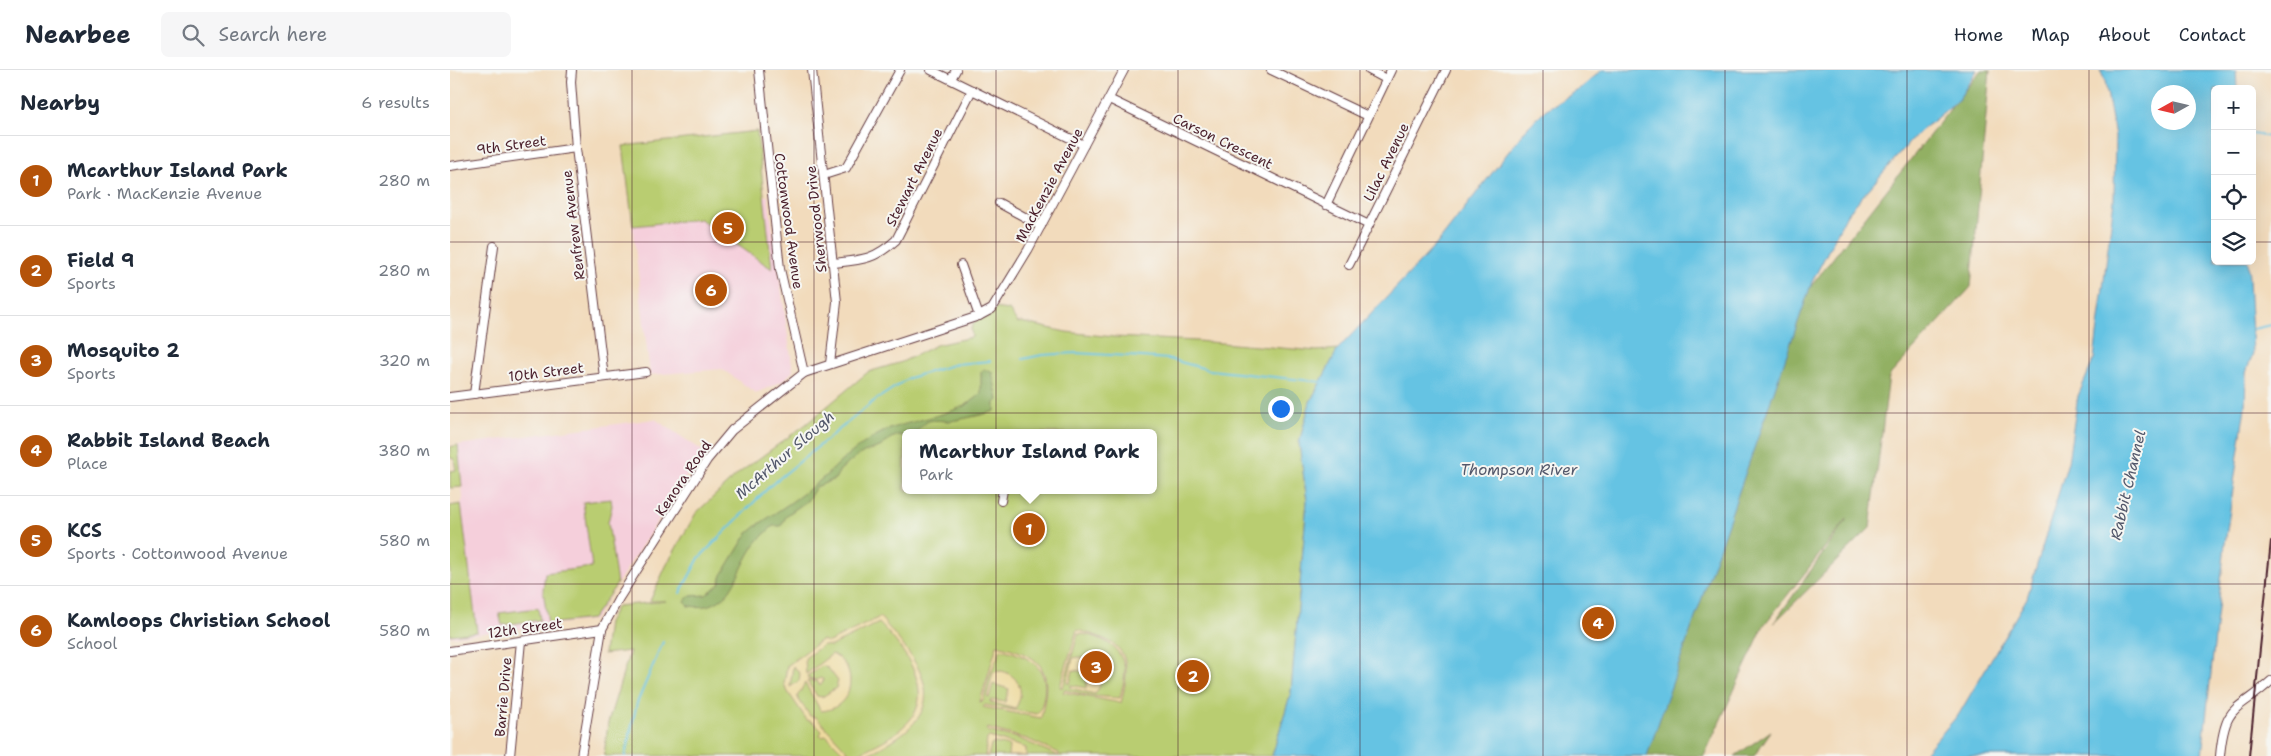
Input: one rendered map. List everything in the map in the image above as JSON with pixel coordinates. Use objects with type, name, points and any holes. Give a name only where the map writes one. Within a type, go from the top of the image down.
[{"type":"street","name":"Renfrew Avenue","points":[[572,70],[570,82],[576,148],[604,378]]},
{"type":"street","name":"Cottonwood Avenue","points":[[759,70],[780,269],[804,373]]},
{"type":"street","name":"Sherwood Drive","points":[[812,70],[837,302],[830,364]]},
{"type":"street","points":[[824,175],[846,168],[900,70]]},
{"type":"street","points":[[931,70],[1084,145]]},
{"type":"street","points":[[951,80],[956,70]]},
{"type":"street","name":"MacKenzie Avenue","points":[[992,309],[1041,226],[1124,70]]},
{"type":"street","points":[[1271,70],[1368,116]]},
{"type":"street","points":[[1369,70],[1386,79]]},
{"type":"street","points":[[1326,205],[1391,70]]},
{"type":"street","name":"Lilac Avenue","points":[[1349,265],[1446,70]]},
{"type":"street","name":"Stewart Avenue","points":[[833,263],[868,259],[881,253],[896,240],[972,90]]},
{"type":"street","name":"Carson Crescent","points":[[1109,99],[1369,225]]},
{"type":"street","name":"9th Street","points":[[450,166],[576,148]]},
{"type":"street","points":[[998,203],[1041,226]]},
{"type":"street","points":[[474,394],[494,246]]},
{"type":"street","points":[[961,265],[979,316]]},
{"type":"street","name":"Kenora Road","points":[[581,756],[602,629],[619,598],[707,460],[732,430],[804,373],[979,316],[992,309]]},
{"type":"street","name":"10th Street","points":[[450,397],[646,372]]},
{"type":"street","points":[[1000,501],[1001,494]]},
{"type":"street","name":"12th Street","points":[[450,651],[602,629]]},
{"type":"street","name":"Barrie Drive","points":[[510,756],[521,641]]},
{"type":"street","points":[[2220,756],[2223,730],[2234,708],[2271,681]]},
{"type":"shaded area","points":[[768,196],[793,371],[783,381],[756,393],[722,369],[650,375],[631,212]]},
{"type":"shaded area","points":[[655,419],[703,451],[594,620],[450,637],[450,506],[461,504],[463,498],[458,445]]},
{"type":"green space","points":[[1981,70],[1990,70],[1971,287],[1889,376],[1870,528],[1773,624],[1848,518],[1764,625],[1704,756],[1613,756],[1734,384]]},
{"type":"green space","points":[[757,131],[772,269],[700,219],[633,226],[623,146]]},
{"type":"green space","points":[[985,307],[1009,310],[1018,323],[1021,322],[1066,332],[1317,351],[1338,349],[1310,402],[1299,443],[1307,501],[1291,692],[1272,756],[604,756],[608,723],[630,651],[604,654],[608,622],[617,606],[666,601],[650,601],[666,566],[696,513],[739,473],[805,425],[868,372],[902,362],[936,345],[972,337],[971,328]]},
{"type":"green space","points":[[984,370],[992,372],[998,400],[995,403],[995,411],[953,421],[935,420],[924,424],[919,429],[902,429],[902,436],[899,435],[891,438],[880,447],[864,452],[856,457],[840,470],[835,479],[816,487],[807,501],[787,515],[781,526],[773,526],[759,540],[729,591],[722,598],[714,604],[688,606],[685,601],[689,596],[706,595],[719,584],[722,575],[747,534],[759,524],[807,491],[850,454],[876,436],[894,427],[950,412],[973,400],[981,393],[981,372]]},
{"type":"green space","points":[[458,445],[462,487],[450,488],[450,471],[456,470],[454,459],[450,458],[450,447]]},
{"type":"green space","points":[[611,499],[612,506],[608,522],[617,584],[592,619],[548,624],[543,590],[545,573],[592,567],[583,502]]},
{"type":"green space","points":[[461,504],[477,632],[450,635],[450,506]]},
{"type":"green space","points":[[538,608],[540,620],[502,625],[499,613]]},
{"type":"green space","points":[[1771,731],[1754,756],[1735,756]]},
{"type":"sand","points":[[880,617],[904,646],[922,677],[925,693],[923,708],[914,723],[896,738],[860,756],[854,756],[880,743],[904,726],[914,714],[919,700],[919,686],[914,672],[899,645],[879,623],[831,646],[823,645],[805,658],[806,674],[832,654],[841,660],[847,669],[850,678],[846,696],[832,709],[821,711],[805,683],[797,697],[810,716],[816,717],[852,756],[847,756],[826,735],[823,737],[820,735],[822,731],[813,722],[807,720],[784,684],[787,666],[821,640],[829,642]],"holes":[[[793,666],[800,674],[799,681],[790,687]],[[822,666],[828,668],[838,681],[836,688],[822,697],[817,696],[807,681],[817,681],[820,685],[824,680],[820,678],[817,680],[808,679],[807,676]]]},
{"type":"sand","points":[[1077,630],[1106,640],[1121,653],[1125,661],[1126,672],[1121,703],[1063,692],[1065,690],[1091,696],[1120,698],[1125,670],[1123,662],[1120,655],[1109,643],[1094,636],[1078,634],[1063,687],[1060,687]]},
{"type":"sand","points":[[997,645],[1026,655],[1042,668],[1046,688],[1041,718],[983,707],[985,705],[1037,714],[1043,701],[1045,686],[1040,670],[1027,659],[1001,649],[989,677],[983,701],[980,702]]},
{"type":"sand","points":[[1079,657],[1091,662],[1099,670],[1101,681],[1095,694],[1071,688],[1071,685],[1086,688],[1088,672],[1073,670],[1070,683],[1067,683],[1073,658]]},
{"type":"sand","points":[[1002,671],[1013,677],[1019,686],[1020,697],[1015,709],[990,702],[991,700],[1005,702],[1009,689],[993,684],[989,698],[987,697],[993,672]]},
{"type":"sand","points":[[987,728],[1027,739],[1059,753],[1059,756],[1018,738],[987,731]]},
{"type":"sand","points":[[989,737],[1026,748],[1026,756],[1008,756],[1009,746],[995,743],[991,745],[988,756],[985,756],[987,739]]},
{"type":"water","name":"Thompson River","points":[[1602,70],[1977,70],[1959,99],[1915,136],[1847,214],[1812,282],[1647,756],[1272,756],[1291,692],[1307,501],[1299,443],[1310,402],[1338,349],[1436,245],[1527,128],[1545,110],[1580,89]]},
{"type":"water","name":"Rabbit Channel","points":[[2100,70],[2236,70],[2237,85],[2211,85],[2211,265],[2248,265],[2253,353],[2246,373],[2245,407],[2225,544],[2202,756],[1922,756],[1959,714],[2027,598],[2068,462],[2078,396],[2094,359],[2114,200],[2115,136],[2105,81]]},
{"type":"waterway","points":[[2256,135],[2271,137]]},
{"type":"waterway","points":[[2253,329],[2271,325]]},
{"type":"waterway","points":[[1023,359],[1042,355],[1076,353],[1169,359],[1210,370],[1322,382]]},
{"type":"waterway","name":"McArthur Slough","points":[[680,593],[699,558],[770,486],[874,401],[909,378],[956,364],[990,361]]},
{"type":"waterway","name":"McArthur Slough","points":[[625,756],[637,703],[663,642]]},
{"type":"railway","points":[[2249,756],[2271,541]]},
{"type":"place","name":"KCS","points":[[728,228]]},
{"type":"place","name":"Kamloops Christian School","points":[[711,290]]},
{"type":"place","name":"Mcarthur Island Park","points":[[1029,529]]},
{"type":"place","name":"Rabbit Island Beach","points":[[1598,623]]},
{"type":"place","name":"Mosquito 2","points":[[1096,667]]},
{"type":"place","name":"Field 9","points":[[1193,676]]}]
